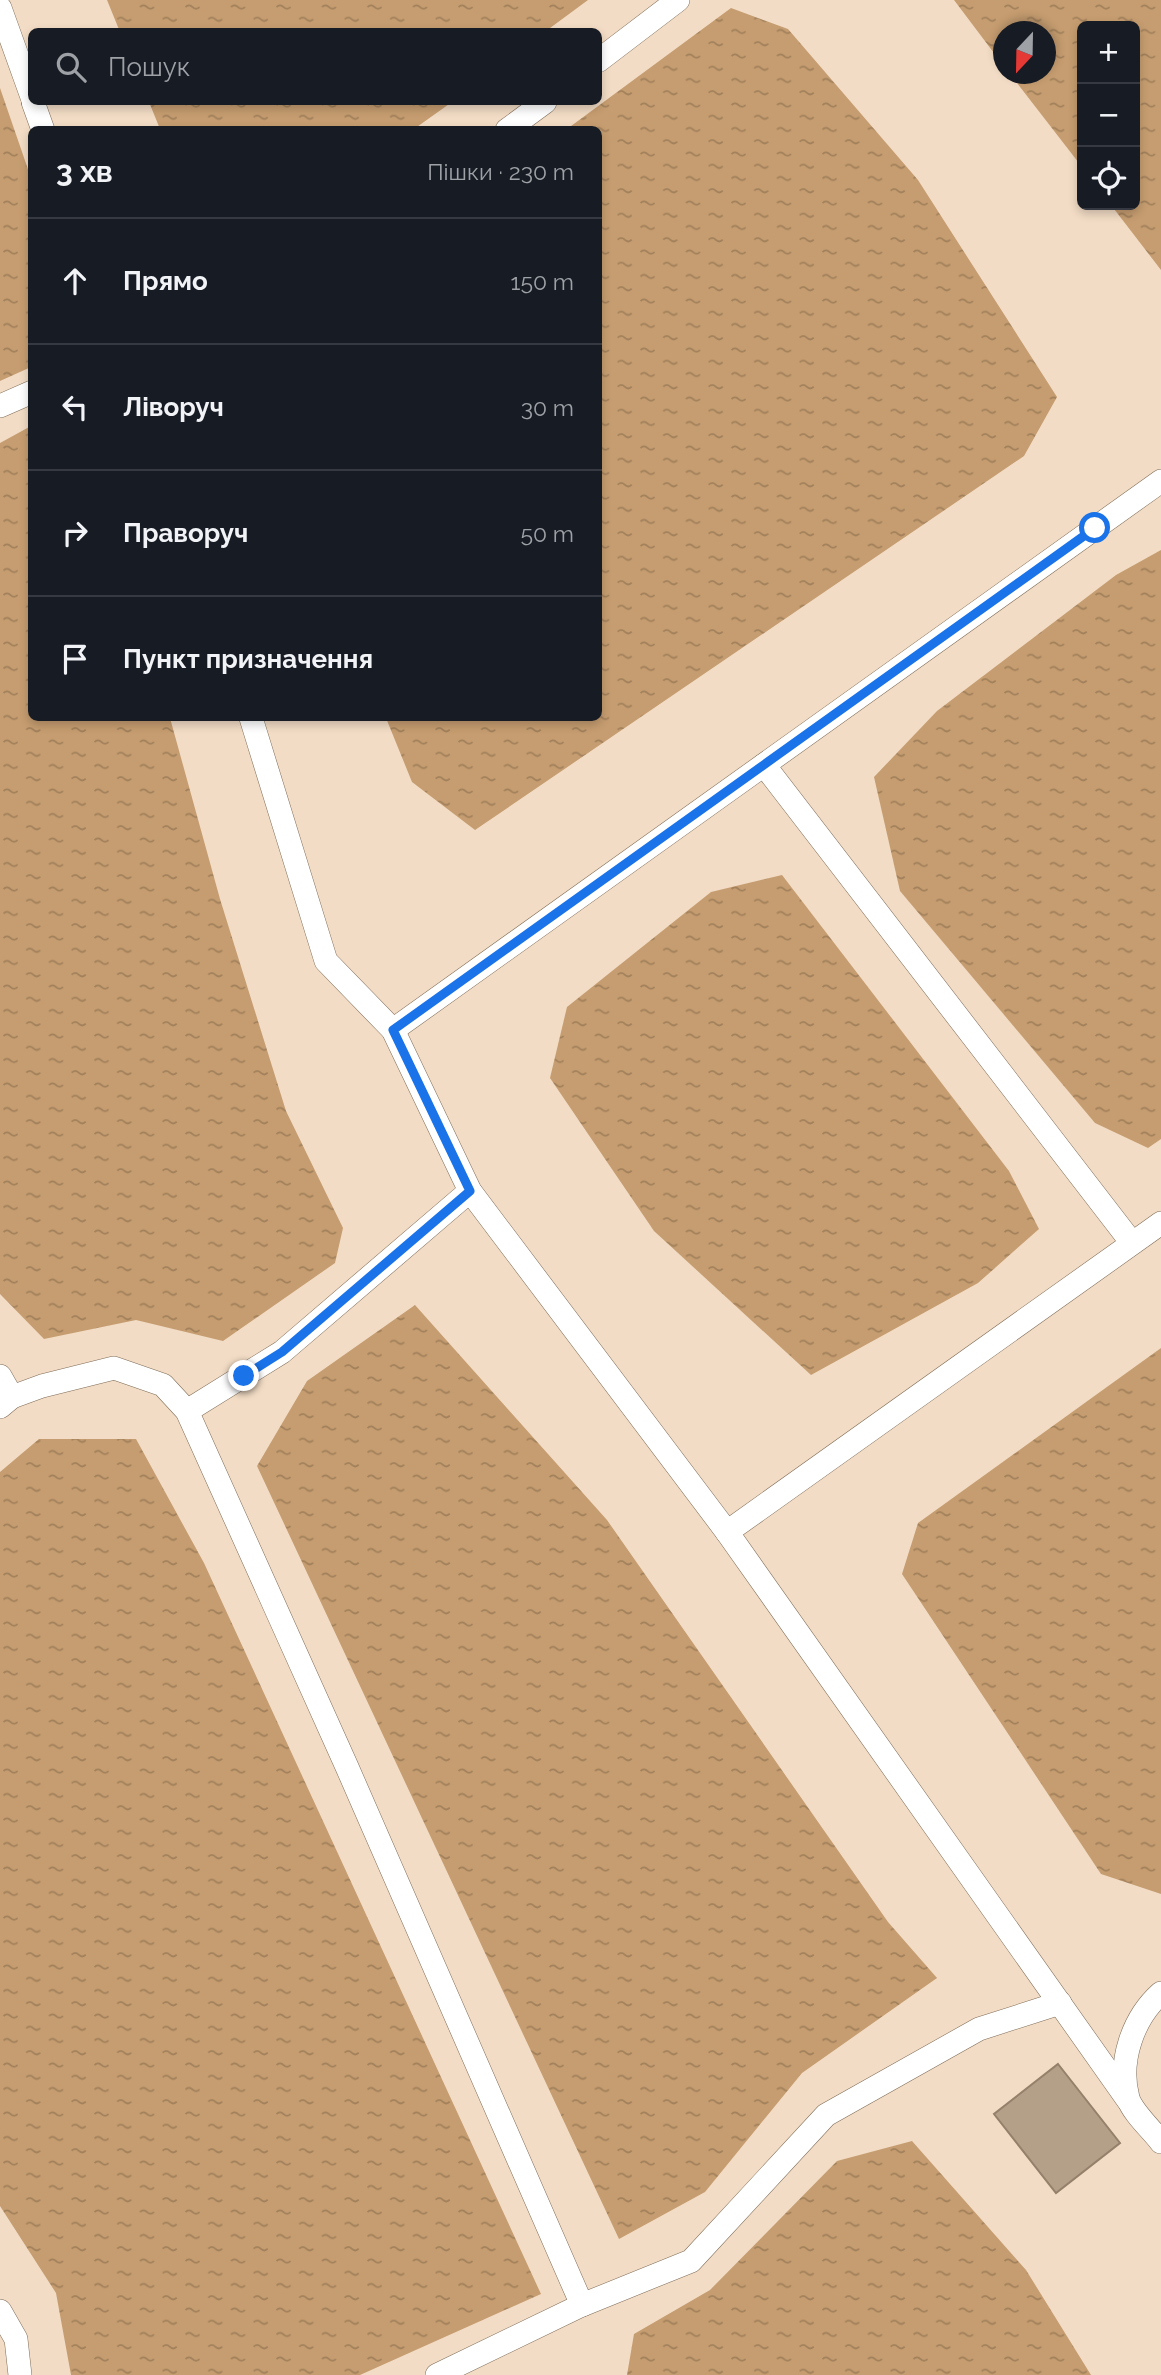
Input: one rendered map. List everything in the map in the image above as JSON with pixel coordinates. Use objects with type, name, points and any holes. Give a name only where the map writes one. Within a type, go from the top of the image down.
[{"type":"lane","points":[[602,58],[678,0]]},
{"type":"lane","points":[[0,8],[28,88]]},
{"type":"lane","points":[[34,105],[42,126]]},
{"type":"lane","points":[[512,126],[541,105]]},
{"type":"lane","points":[[0,406],[28,394]]},
{"type":"lane","points":[[393,1030],[1161,481]]},
{"type":"lane","points":[[252,721],[326,961],[393,1030],[470,1191],[727,1532],[1128,2100],[1161,2142]]},
{"type":"lane","points":[[764,765],[1132,1243]]},
{"type":"lane","points":[[187,1411],[282,1352],[470,1191]]},
{"type":"lane","points":[[727,1532],[1161,1223]]},
{"type":"lane","points":[[0,1376],[6,1402],[114,1368],[163,1385],[187,1411],[347,1767],[582,2305]]},
{"type":"lane","points":[[1128,2100],[1125,2052],[1146,2006],[1161,1993]]},
{"type":"lane","points":[[437,2375],[582,2305],[691,2261],[826,2115],[979,2029],[1060,2003]]},
{"type":"lane","points":[[0,2311],[16,2339],[20,2375]]},
{"type":"water","points":[[107,0],[588,0],[550,28],[118,28]]},
{"type":"water","points":[[954,0],[1161,0],[1161,270],[1115,210],[1140,210],[1140,21],[1077,21],[1077,161],[1018,84],[1056,84],[1056,21],[993,21],[993,52]]},
{"type":"water","points":[[731,8],[788,29],[918,180],[1057,397],[1024,456],[475,830],[412,782],[387,721],[602,721],[602,126],[571,126]]},
{"type":"water","points":[[0,88],[28,169],[28,368],[0,381]]},
{"type":"water","points":[[150,105],[448,105],[418,126],[159,126]]},
{"type":"water","points":[[28,428],[28,721],[171,721],[220,899],[286,1111],[343,1228],[335,1263],[223,1341],[136,1320],[44,1339],[0,1294],[0,443]]},
{"type":"water","points":[[1161,550],[1161,1139],[1148,1148],[1095,1123],[900,891],[874,777],[937,711],[1116,575]]},
{"type":"water","points":[[782,875],[1009,1171],[1039,1229],[978,1283],[811,1375],[654,1231],[550,1078],[567,1007],[711,892]]},
{"type":"water","points":[[415,1305],[607,1520],[888,1922],[937,1978],[802,2073],[705,2192],[619,2239],[257,1466],[307,1381]]},
{"type":"water","points":[[1161,1348],[1161,1894],[1101,1874],[902,1574],[918,1523]]},
{"type":"water","points":[[39,1439],[136,1439],[204,1563],[541,2294],[360,2375],[71,2375],[56,2293],[0,2206],[0,1472]]},
{"type":"water","points":[[912,2141],[1026,2270],[1091,2375],[627,2375],[634,2334],[710,2290],[837,2161]]},
{"type":"building","points":[[1058,2064],[1120,2143],[1056,2193],[994,2114]]},
{"type":"route","points":[[244,1376],[282,1352],[470,1191],[393,1030],[1095,528]]}]
